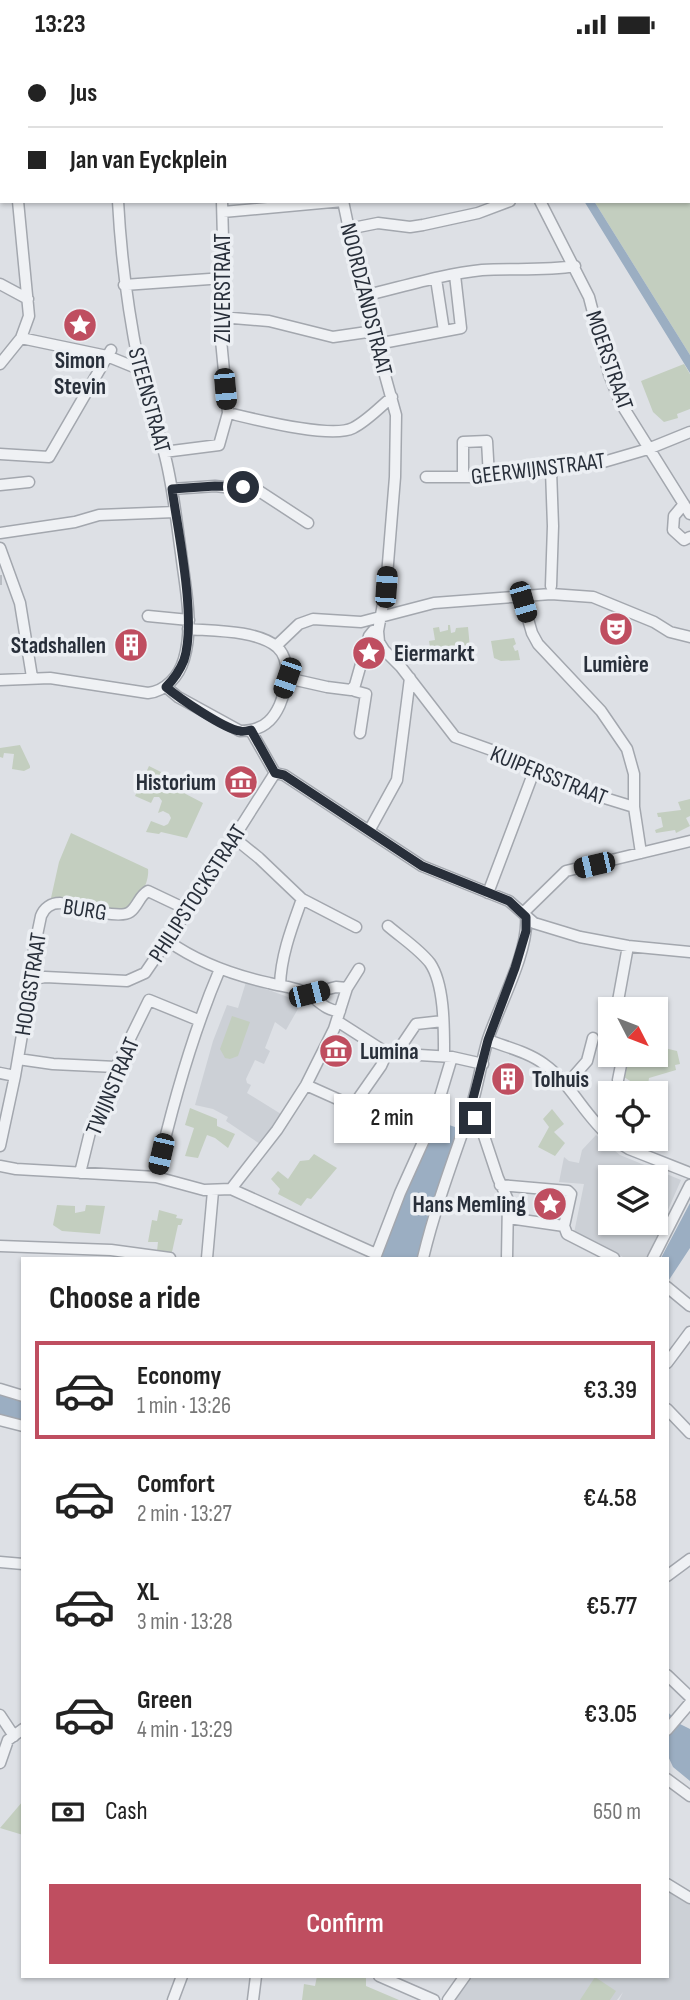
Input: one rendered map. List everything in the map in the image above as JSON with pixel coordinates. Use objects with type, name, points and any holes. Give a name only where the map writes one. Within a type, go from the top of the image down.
[{"type":"street","points":[[0,364],[21,338],[29,316],[18,203]]},
{"type":"street","name":"STEENSTRAAT","points":[[118,203],[128,309],[139,369],[172,489],[187,598],[185,658],[180,670],[166,687]]},
{"type":"street","points":[[222,207],[302,203]]},
{"type":"street","name":"NOORDZANDSTRAAT","points":[[342,203],[363,296],[396,415],[395,477],[382,615]]},
{"type":"street","points":[[348,229],[378,223],[410,227],[423,225],[478,213],[505,203]]},
{"type":"street","name":"MOERSTRAAT","points":[[541,203],[589,297],[612,382],[626,414],[690,514]]},
{"type":"street","name":"ZILVERSTRAAT","points":[[164,452],[219,445],[228,414],[221,340],[224,278],[222,207]]},
{"type":"street","points":[[363,296],[481,270],[538,267],[556,269],[575,266]]},
{"type":"street","points":[[377,344],[461,328],[454,275]]},
{"type":"street","points":[[124,285],[224,278]]},
{"type":"street","points":[[436,279],[444,331]]},
{"type":"street","points":[[0,284],[28,299]]},
{"type":"street","points":[[221,317],[269,321],[332,337],[374,331]]},
{"type":"street","points":[[21,338],[109,353],[139,369]]},
{"type":"street","points":[[0,454],[49,457],[109,353]]},
{"type":"street","points":[[228,414],[303,428],[339,431],[351,429],[392,397]]},
{"type":"street","name":"GEERWIJNSTRAAT","points":[[426,477],[489,477],[600,463],[648,449],[690,432]]},
{"type":"street","points":[[463,477],[463,442],[487,441],[489,477]]},
{"type":"street","points":[[551,470],[551,586]]},
{"type":"street","points":[[0,485],[29,482]]},
{"type":"street","points":[[172,489],[215,486],[259,491],[308,523]]},
{"type":"street","points":[[684,504],[674,516],[673,530],[684,540],[690,537]]},
{"type":"street","points":[[0,533],[75,522],[99,515],[176,512]]},
{"type":"street","points":[[0,548],[7,580],[20,603],[32,677]]},
{"type":"street","points":[[521,595],[538,644],[606,716],[627,750],[636,786],[634,807],[641,853]]},
{"type":"street","points":[[276,646],[304,617],[361,622],[434,603],[521,595],[593,597],[654,622],[670,632],[690,638]]},
{"type":"street","points":[[369,831],[397,781],[410,678],[379,642],[382,615]]},
{"type":"street","points":[[0,680],[32,677],[85,682],[144,693],[157,692],[166,687],[178,697],[240,731],[251,730],[269,721],[275,713],[287,678],[286,660],[276,646],[264,639],[148,616]]},
{"type":"street","points":[[287,678],[351,690],[373,631]]},
{"type":"street","name":"KUIPERSSTRAAT","points":[[410,678],[455,737],[536,766],[582,791],[634,807]]},
{"type":"street","points":[[355,691],[366,694],[360,733]]},
{"type":"street","points":[[251,730],[275,773],[284,775],[433,871],[509,901],[540,925],[580,937],[628,946],[690,952]]},
{"type":"street","points":[[488,893],[536,766]]},
{"type":"street","name":"PHILIPSTOCKSTRAAT","points":[[35,979],[45,977],[127,981],[141,977],[188,911],[275,773]]},
{"type":"street","points":[[233,838],[259,858],[302,899],[356,927]]},
{"type":"street","points":[[423,1257],[432,1220],[470,1110],[488,1040],[515,968],[526,931],[525,915],[566,871],[690,841]]},
{"type":"street","name":"BURG","points":[[47,907],[60,903],[122,915],[133,910],[146,892],[188,911]]},
{"type":"street","points":[[281,985],[289,934],[302,899]]},
{"type":"street","name":"HOOGSTRAAT","points":[[0,1146],[30,988],[35,979],[30,970],[31,964],[42,913],[47,907]]},
{"type":"street","points":[[0,1165],[156,1177],[213,1191],[231,1189],[376,1256],[400,1193],[433,1120],[448,1057],[437,976],[430,964],[388,926]]},
{"type":"street","points":[[168,941],[220,969],[309,994],[391,1054],[448,1057],[483,1064]]},
{"type":"street","points":[[619,997],[628,946]]},
{"type":"street","points":[[156,1177],[172,1108],[198,1020],[220,969]]},
{"type":"street","points":[[231,1189],[277,1130],[306,1085],[348,988],[359,969]]},
{"type":"street","points":[[309,994],[336,987],[348,988]]},
{"type":"street","name":"TWIJNSTRAAT","points":[[80,1173],[92,1124],[149,1000],[198,1020]]},
{"type":"street","points":[[306,1085],[353,1106],[415,1024],[443,1021]]},
{"type":"street","points":[[566,1086],[587,1061],[593,1038]]},
{"type":"street","points":[[488,1040],[527,1054],[544,1064],[598,1125]]},
{"type":"street","points":[[18,1059],[53,1064],[116,1067]]},
{"type":"street","points":[[618,1080],[621,1067]]},
{"type":"street","points":[[0,1073],[15,1076]]},
{"type":"street","points":[[470,1110],[482,1130],[500,1185],[508,1200],[507,1257]]},
{"type":"street","points":[[634,1151],[690,1173]]},
{"type":"street","points":[[500,1185],[568,1191],[571,1194],[564,1226],[567,1234],[612,1257]]},
{"type":"street","points":[[654,1257],[690,1185]]},
{"type":"street","points":[[207,1257],[213,1191]]},
{"type":"street","points":[[508,1218],[564,1226]]},
{"type":"street","points":[[0,1246],[111,1250],[162,1257]]},
{"type":"street","points":[[669,1289],[690,1306]]},
{"type":"street","points":[[669,1360],[690,1332]]},
{"type":"street","points":[[0,1389],[21,1395]]},
{"type":"street","points":[[669,1411],[688,1427]]},
{"type":"street","points":[[0,1420],[21,1425]]},
{"type":"street","points":[[669,1575],[690,1559]]},
{"type":"street","points":[[0,1562],[21,1564]]},
{"type":"street","points":[[669,1677],[690,1697]]},
{"type":"street","points":[[669,1728],[690,1703]]},
{"type":"street","points":[[0,1715],[11,1737],[0,1763]]},
{"type":"street","points":[[669,1780],[690,1796]]},
{"type":"street","points":[[669,1885],[690,1898]]},
{"type":"street","points":[[173,2000],[181,1978]]},
{"type":"street","points":[[253,2000],[256,1978]]},
{"type":"street","points":[[384,1978],[434,2000]]},
{"type":"street","points":[[448,2000],[464,1978]]},
{"type":"shaded area","points":[[246,982],[288,997],[299,1007],[286,1030],[275,1022],[265,1048],[270,1051],[264,1064],[255,1060],[246,1079],[251,1085],[247,1093],[281,1114],[260,1144],[226,1121],[228,1117],[213,1109],[195,1105],[213,1041],[227,1005],[238,1008]]},
{"type":"shaded area","points":[[596,1135],[598,1151],[615,1151],[644,1165],[598,1165],[598,1235],[657,1235],[647,1257],[623,1257],[574,1233],[584,1184],[559,1182],[564,1157],[579,1163],[582,1150]]},
{"type":"shaded area","points":[[668,1175],[681,1180],[668,1210]]},
{"type":"shaded area","points":[[669,1891],[690,1904],[690,2000],[619,2000],[623,1992],[617,2000],[454,2000],[470,1978],[669,1978]]},
{"type":"green space","points":[[595,203],[690,203],[690,355]]},
{"type":"green space","points":[[684,364],[690,374],[690,409],[677,414],[678,418],[664,422],[653,412],[641,381]]},
{"type":"green space","points":[[448,625],[451,633],[455,632],[456,628],[468,627],[470,648],[431,653],[429,641],[435,640],[433,628],[439,627],[440,632],[448,630]]},
{"type":"green space","points":[[514,638],[516,644],[513,646],[515,651],[518,650],[520,660],[501,661],[494,658],[491,641]]},
{"type":"green space","points":[[20,745],[30,766],[24,771],[12,769],[14,754],[4,753],[3,758],[0,757],[0,748]]},
{"type":"green space","points":[[149,766],[161,772],[157,779],[203,803],[187,838],[161,832],[146,832],[151,821],[164,826],[171,818],[163,811],[158,813],[162,801],[159,797],[154,797],[151,803],[135,796]]},
{"type":"green space","points":[[690,799],[690,816],[686,818],[690,826],[676,833],[675,830],[656,833],[655,830],[663,827],[661,817],[658,817],[657,813],[681,810],[678,802]]},
{"type":"green space","points":[[71,833],[148,869],[144,889],[131,907],[111,912],[65,897],[60,900],[51,898],[59,862]]},
{"type":"green space","points":[[232,1016],[250,1022],[238,1056],[230,1059],[225,1058],[220,1049]]},
{"type":"green space","points":[[668,1049],[677,1051],[680,1064],[675,1065],[676,1070],[649,1078],[649,1081],[630,1081],[624,1077],[625,1067],[668,1067]]},
{"type":"green space","points":[[190,1108],[217,1119],[217,1126],[235,1134],[228,1148],[207,1135],[198,1158],[185,1156],[194,1128],[185,1125]]},
{"type":"green space","points":[[552,1109],[564,1124],[554,1132],[565,1143],[555,1156],[538,1147],[549,1127],[543,1119]]},
{"type":"green space","points":[[314,1154],[337,1168],[311,1199],[307,1198],[301,1206],[278,1194],[280,1189],[271,1179],[278,1171],[288,1179],[300,1161],[309,1160]]},
{"type":"green space","points":[[57,1205],[75,1206],[75,1213],[85,1211],[86,1205],[105,1206],[100,1234],[62,1231],[53,1225]]},
{"type":"green space","points":[[159,1210],[183,1219],[181,1225],[178,1225],[172,1252],[157,1251],[158,1242],[148,1242],[152,1220],[157,1221]]},
{"type":"green space","points":[[21,1803],[21,1834],[0,1828]]},
{"type":"green space","points":[[317,1978],[366,1978],[366,1986],[399,2000],[302,2000],[304,1984],[315,1986]]},
{"type":"green space","points":[[594,1978],[616,1991],[610,2000],[580,2000]]},
{"type":"water","points":[[585,203],[595,203],[690,355],[690,373]]},
{"type":"water","points":[[437,1121],[458,1128],[428,1217],[418,1257],[381,1257],[405,1193]]},
{"type":"water","points":[[690,1203],[690,1248],[669,1280],[669,1257],[662,1257]]},
{"type":"water","points":[[0,1392],[21,1399],[21,1422],[0,1417]]},
{"type":"water","points":[[669,1713],[678,1723],[690,1729],[690,1781],[673,1767],[669,1758]]},
{"type":"place","name":"Simon Stevin","points":[[80,325]]},
{"type":"place","name":"Lumière","points":[[616,629]]},
{"type":"place","name":"Stadshallen","points":[[131,645]]},
{"type":"place","name":"Eiermarkt","points":[[369,653]]},
{"type":"place","name":"Historium","points":[[241,782]]},
{"type":"place","name":"Lumina","points":[[336,1051]]},
{"type":"place","name":"Tolhuis","points":[[508,1079]]},
{"type":"place","name":"Hans Memling","points":[[550,1204]]},
{"type":"route","points":[[243,487],[172,489],[188,620],[185,658],[180,670],[166,687],[229,727],[240,731],[251,730],[275,773],[284,775],[422,866],[509,901],[526,917],[525,934],[488,1040],[470,1110],[475,1118]]}]
